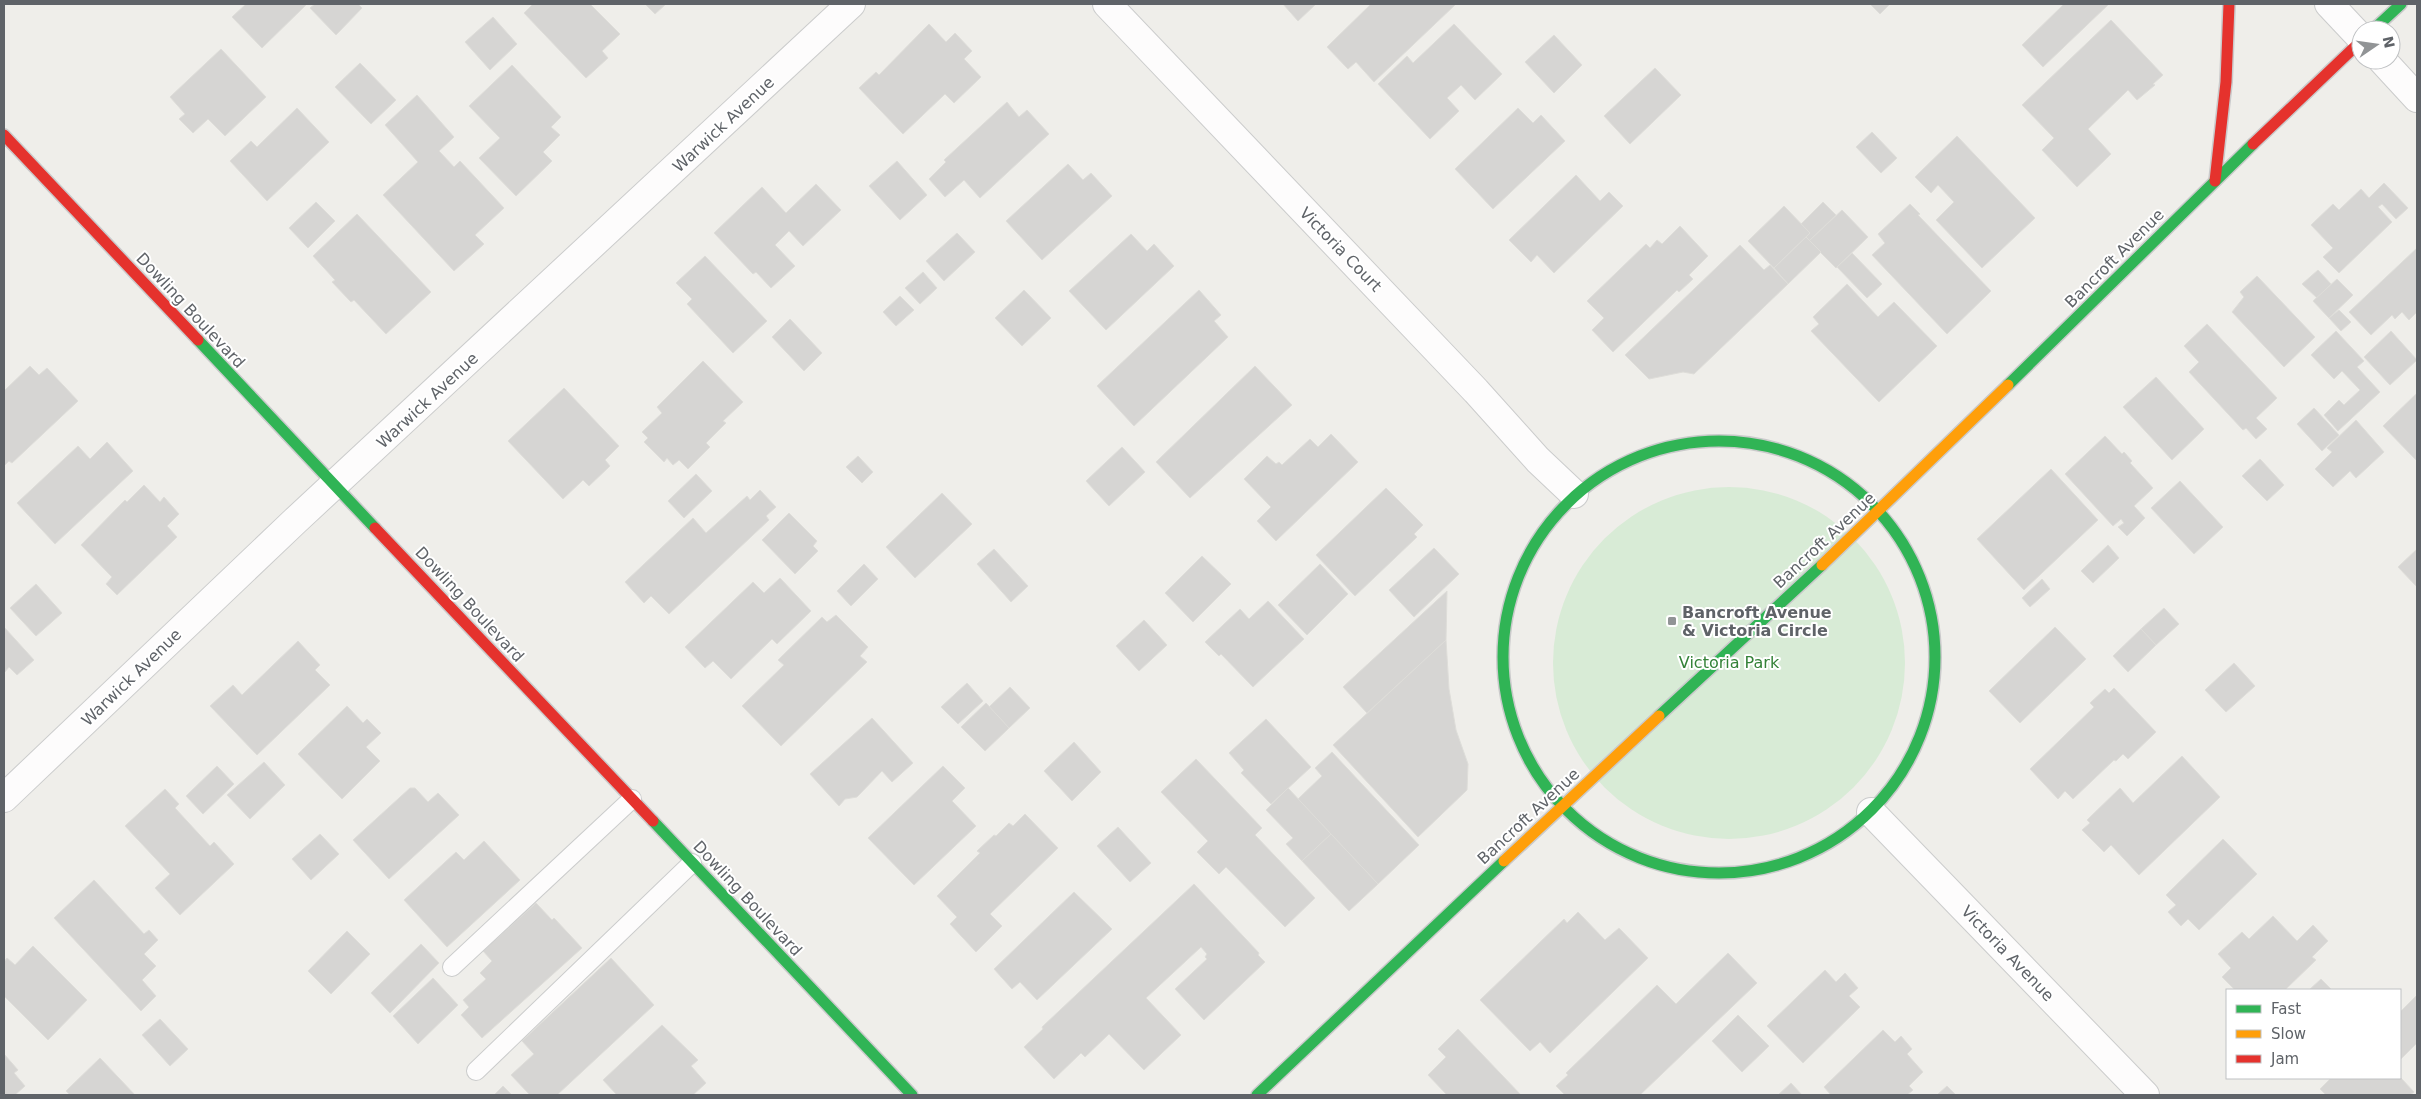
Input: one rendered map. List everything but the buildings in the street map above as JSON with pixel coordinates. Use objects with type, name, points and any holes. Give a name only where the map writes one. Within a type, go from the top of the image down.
[{"type":"street","name":"Warwick Avenue","points":[[4,798],[851,4]]},
{"type":"street","name":"Victoria Court","points":[[1107,4],[1476,391],[1538,460],[1574,494]]},
{"type":"street","points":[[2215,181],[2226,82],[2229,4]]},
{"type":"street","points":[[2329,4],[2351,28]]},
{"type":"street","points":[[2384,20],[2401,4]]},
{"type":"street","name":"Bancroft Avenue","points":[[1257,1095],[1562,806],[1880,511],[2351,49]]},
{"type":"street","points":[[2391,70],[2417,98]]},
{"type":"street","name":"Dowling Boulevard","points":[[4,135],[912,1095]]},
{"type":"street","points":[[1730,439],[1786,450],[1837,474],[1880,511],[1908,551],[1926,594],[1935,640],[1933,687],[1922,733],[1900,775],[1871,812],[1832,842],[1787,863],[1740,873],[1690,872],[1643,860],[1599,838],[1562,806],[1528,759],[1508,705],[1502,647],[1512,590],[1537,538],[1574,494],[1620,462],[1674,444],[1730,439]]},
{"type":"street","name":"Victoria Avenue","points":[[1871,812],[2144,1095]]},
{"type":"lane","points":[[452,967],[632,799]]},
{"type":"lane","points":[[476,1071],[692,863]]},
{"type":"green space","name":"Victoria Park","points":[[1712,487],[1746,487],[1780,494],[1812,507],[1827,516],[1854,538],[1876,565],[1892,595],[1902,629],[1905,663],[1902,697],[1892,731],[1876,761],[1854,788],[1827,810],[1797,826],[1780,832],[1746,839],[1712,839],[1678,832],[1646,819],[1617,799],[1593,775],[1573,746],[1560,714],[1553,680],[1553,646],[1560,612],[1573,580],[1593,551],[1617,527],[1646,507],[1678,494]]},
{"type":"traffic: fast","points":[[2384,20],[2401,4]]},
{"type":"traffic: fast","points":[[2008,385],[2253,144]]},
{"type":"traffic: fast","points":[[198,340],[375,528]]},
{"type":"traffic: fast","points":[[1719,441],[1761,445],[1802,457],[1839,477],[1872,504],[1899,537],[1919,574],[1931,615],[1935,657],[1931,699],[1919,740],[1899,777],[1872,810],[1839,837],[1802,857],[1761,869],[1719,873],[1677,869],[1636,857],[1599,837],[1566,810],[1539,777],[1519,740],[1507,699],[1503,657],[1507,615],[1519,574],[1539,537],[1566,504],[1599,477],[1636,457],[1677,445],[1719,441]]},
{"type":"traffic: fast","points":[[1659,716],[1822,565]]},
{"type":"traffic: fast","points":[[653,821],[912,1095]]},
{"type":"traffic: fast","points":[[1257,1095],[1504,861]]},
{"type":"traffic: slow","points":[[1822,565],[2008,385]]},
{"type":"traffic: slow","points":[[1504,861],[1659,716]]},
{"type":"traffic: jam","points":[[2215,181],[2226,82],[2229,4]]},
{"type":"traffic: jam","points":[[2253,144],[2351,51]]},
{"type":"traffic: jam","points":[[4,135],[198,340]]},
{"type":"traffic: jam","points":[[375,528],[653,821]]},
{"type":"place","name":"Bancroft Avenue & Victoria Circle","points":[[1672,621]]}]
